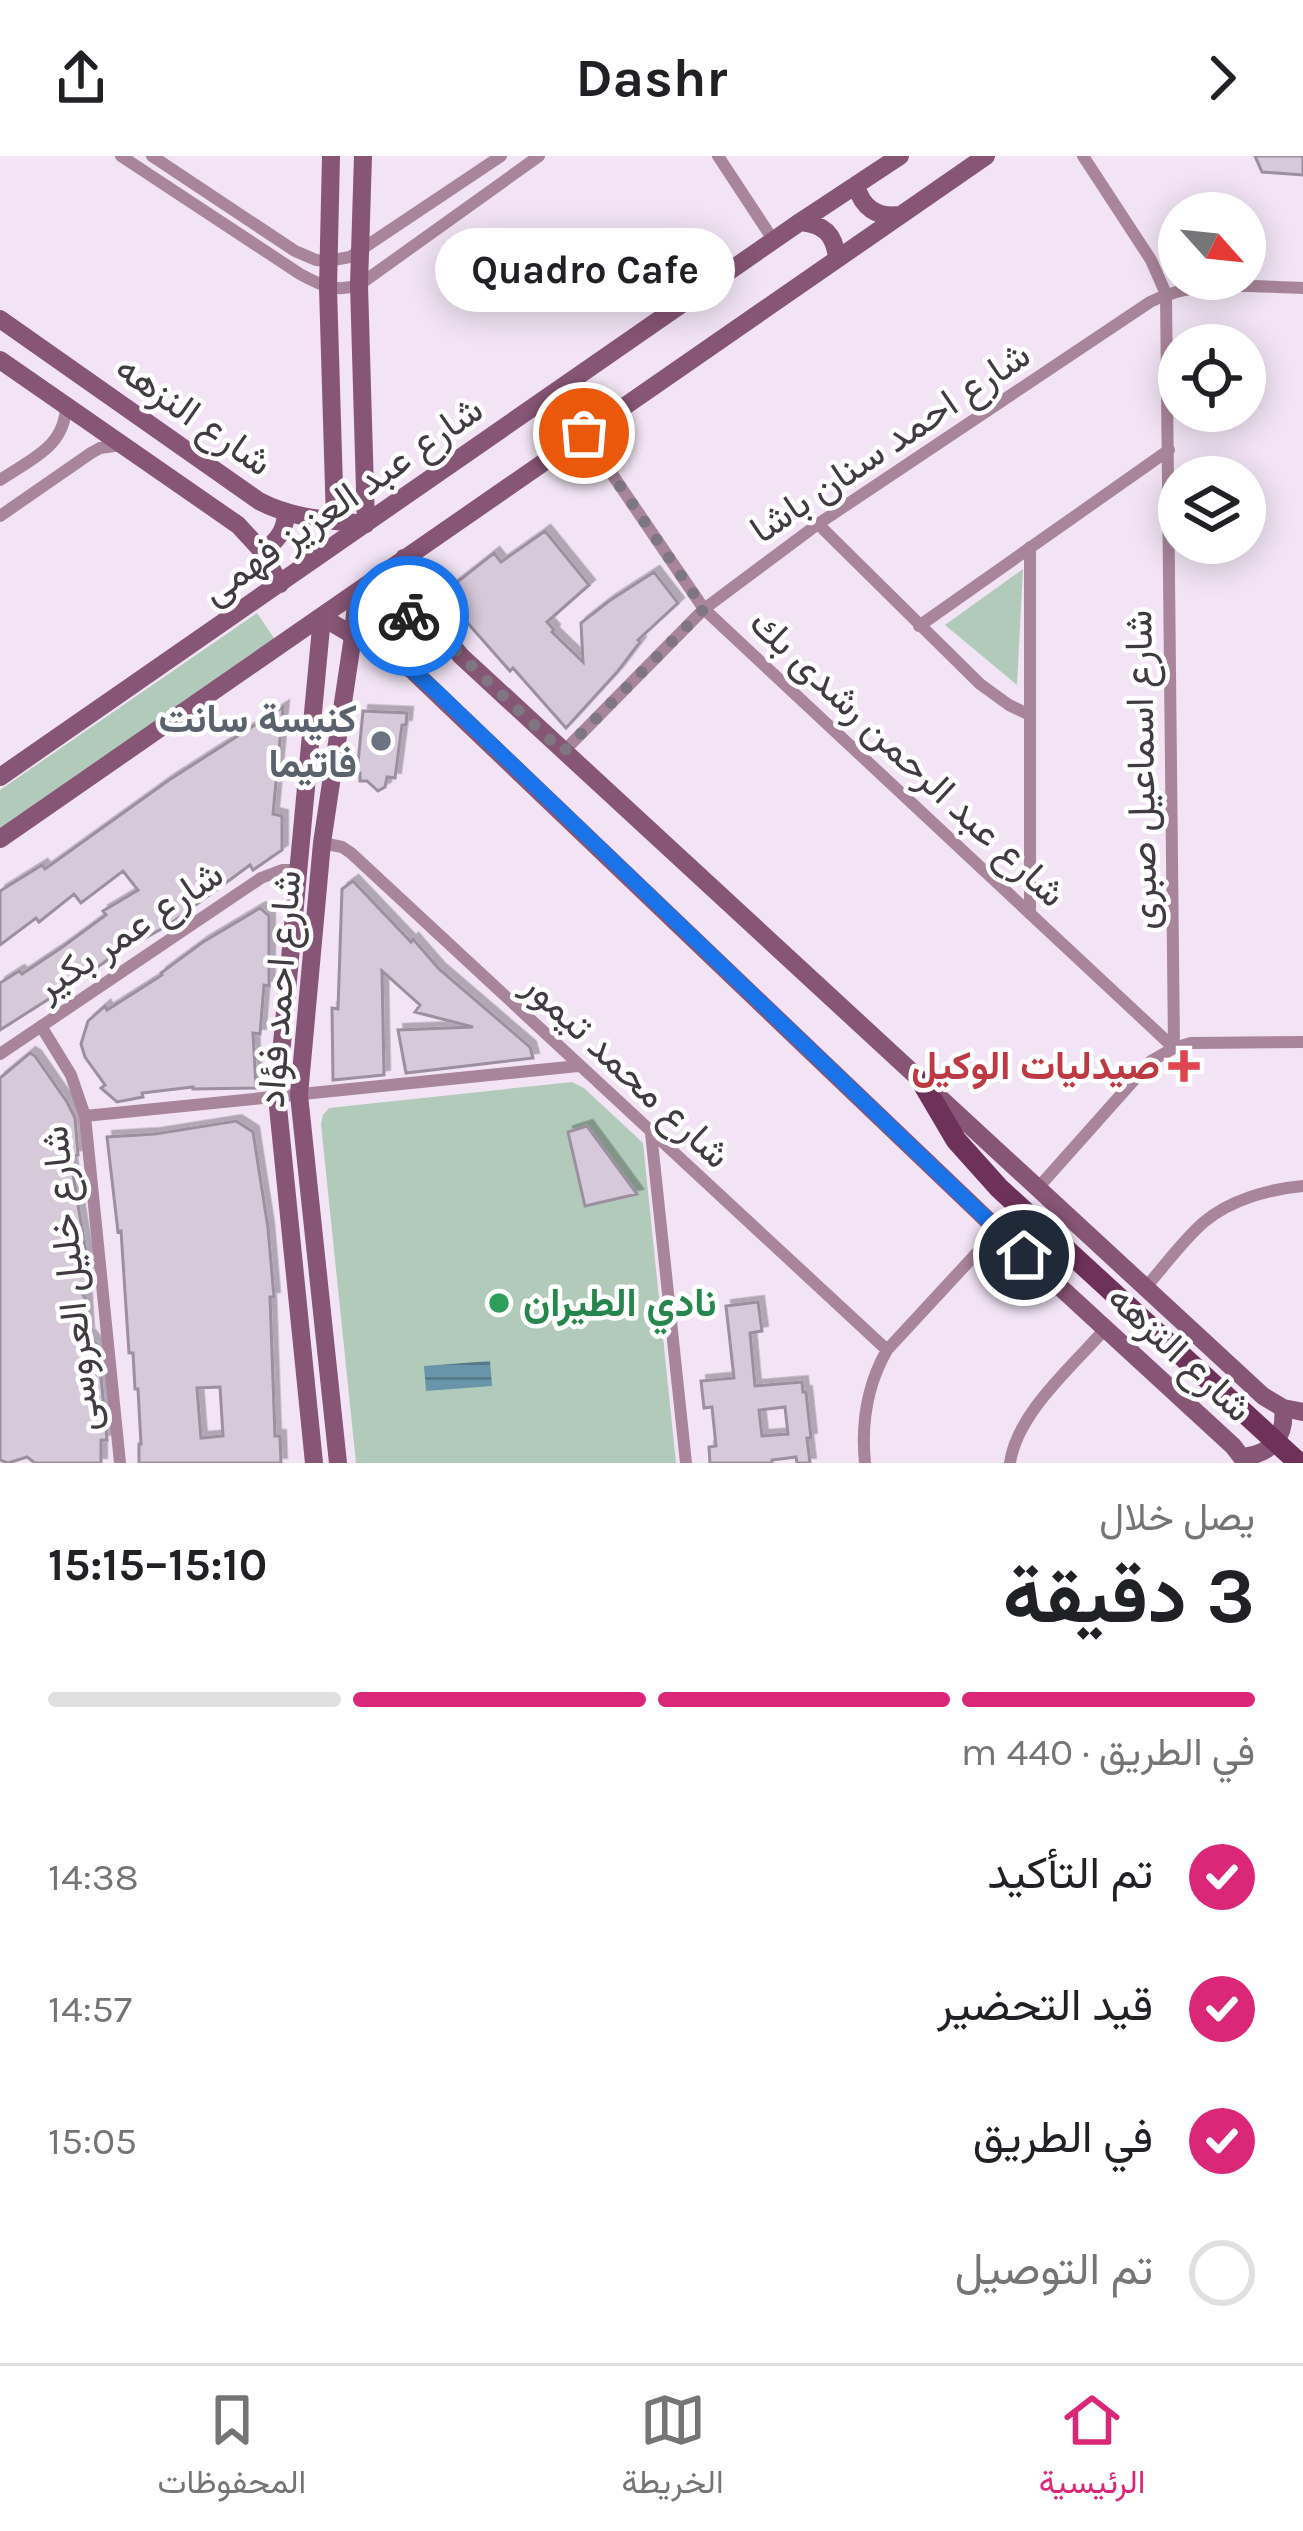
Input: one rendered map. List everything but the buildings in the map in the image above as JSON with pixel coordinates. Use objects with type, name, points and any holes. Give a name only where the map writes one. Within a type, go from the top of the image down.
[{"type":"main road","points":[[331,156],[328,288],[335,521]]},
{"type":"main road","points":[[363,156],[359,285],[366,524]]},
{"type":"main road","name":"شارع عبد العزيز فهمى","points":[[0,777],[900,156]]},
{"type":"main road","points":[[0,839],[986,156]]},
{"type":"main road","points":[[856,185],[859,197],[876,214],[901,214]]},
{"type":"main road","points":[[800,222],[827,230],[837,257]]},
{"type":"main road","name":"شارع النزهه","points":[[0,319],[238,489],[286,514],[366,524]]},
{"type":"main road","name":"شارع النزهه","points":[[0,360],[238,525],[262,551],[280,584]]},
{"type":"main road","points":[[262,551],[281,533],[286,514]]},
{"type":"main road","name":"شارع النزهه","points":[[404,558],[424,613],[461,656],[1263,1396],[1293,1410]]},
{"type":"main road","name":"شارع احمد فؤاد","points":[[338,1463],[298,1095],[322,843],[357,592]]},
{"type":"main road","points":[[393,656],[395,626],[403,618],[424,613]]},
{"type":"main road","name":"شارع النزهه","points":[[322,617],[393,656],[437,692],[1245,1460]]},
{"type":"main road","name":"شارع احمد فؤاد","points":[[314,1463],[277,1097],[322,617]]},
{"type":"main road","points":[[923,1084],[973,1162],[1299,1463]]},
{"type":"main road","points":[[1245,1460],[1271,1448],[1293,1410]]},
{"type":"street","points":[[121,156],[300,274],[328,288],[349,289],[539,156]]},
{"type":"street","points":[[152,156],[295,251],[328,261],[360,252],[501,156]]},
{"type":"street","points":[[718,156],[774,241]]},
{"type":"street","name":"شارع اسماعيل صبرى","points":[[1083,156],[1158,276]]},
{"type":"street","name":"شارع احمد سنان باشا","points":[[1266,287],[1303,288]]},
{"type":"street","name":"شارع احمد سنان باشا","points":[[563,752],[704,609],[818,524],[1158,298]]},
{"type":"street","name":"شارع اسماعيل صبرى","points":[[1166,300],[1174,1048]]},
{"type":"street","points":[[0,480],[55,442],[62,432],[66,406]]},
{"type":"street","name":"شارع عبد الرحمن رشدى بك","points":[[584,433],[704,609],[1174,1048]]},
{"type":"street","points":[[0,516],[91,453],[123,445]]},
{"type":"street","points":[[919,626],[1168,450]]},
{"type":"street","points":[[818,524],[980,684],[1030,715]]},
{"type":"street","points":[[1030,547],[1030,914]]},
{"type":"street","name":"شارع محمد تيمور","points":[[322,843],[351,854],[887,1350]]},
{"type":"street","name":"شارع عمر بكير","points":[[0,1054],[261,878],[297,870]]},
{"type":"street","name":"شارع خليل العروسى","points":[[41,1026],[71,1075],[85,1116],[120,1463]]},
{"type":"street","points":[[1037,1189],[1151,1061],[1174,1048],[1191,1043],[1303,1042]]},
{"type":"street","points":[[85,1116],[578,1066]]},
{"type":"street","points":[[651,1133],[686,1463]]},
{"type":"street","points":[[1145,1288],[1204,1222],[1241,1200],[1303,1186]]},
{"type":"street","points":[[865,1463],[869,1393],[876,1369],[887,1350],[998,1230]]},
{"type":"street","points":[[1010,1463],[1013,1444],[1029,1416],[1105,1330]]},
{"type":"green space","points":[[1023,569],[1017,685],[945,625]]},
{"type":"green space","points":[[257,613],[276,641],[0,831],[0,790]]},
{"type":"green space","name":"نادي الطيران","points":[[572,1082],[643,1143],[676,1463],[356,1463],[323,1115],[329,1108]]},
{"type":"water","points":[[490,1361],[492,1386],[426,1391],[424,1366]]},
{"type":"way so far","points":[[409,616],[424,613],[461,656],[563,752],[704,609],[584,433]]},
{"type":"place","name":"Quadro Cafe","points":[[584,433]]},
{"type":"place","name":"كنيسة سانت فاتيما","points":[[381,741]]},
{"type":"place","name":"صيدليات الوكيل","points":[[1184,1066]]},
{"type":"place","name":"نادي الطيران","points":[[499,1303]]},
{"type":"route","points":[[409,616],[395,626],[393,656],[437,692],[1024,1255]]}]
